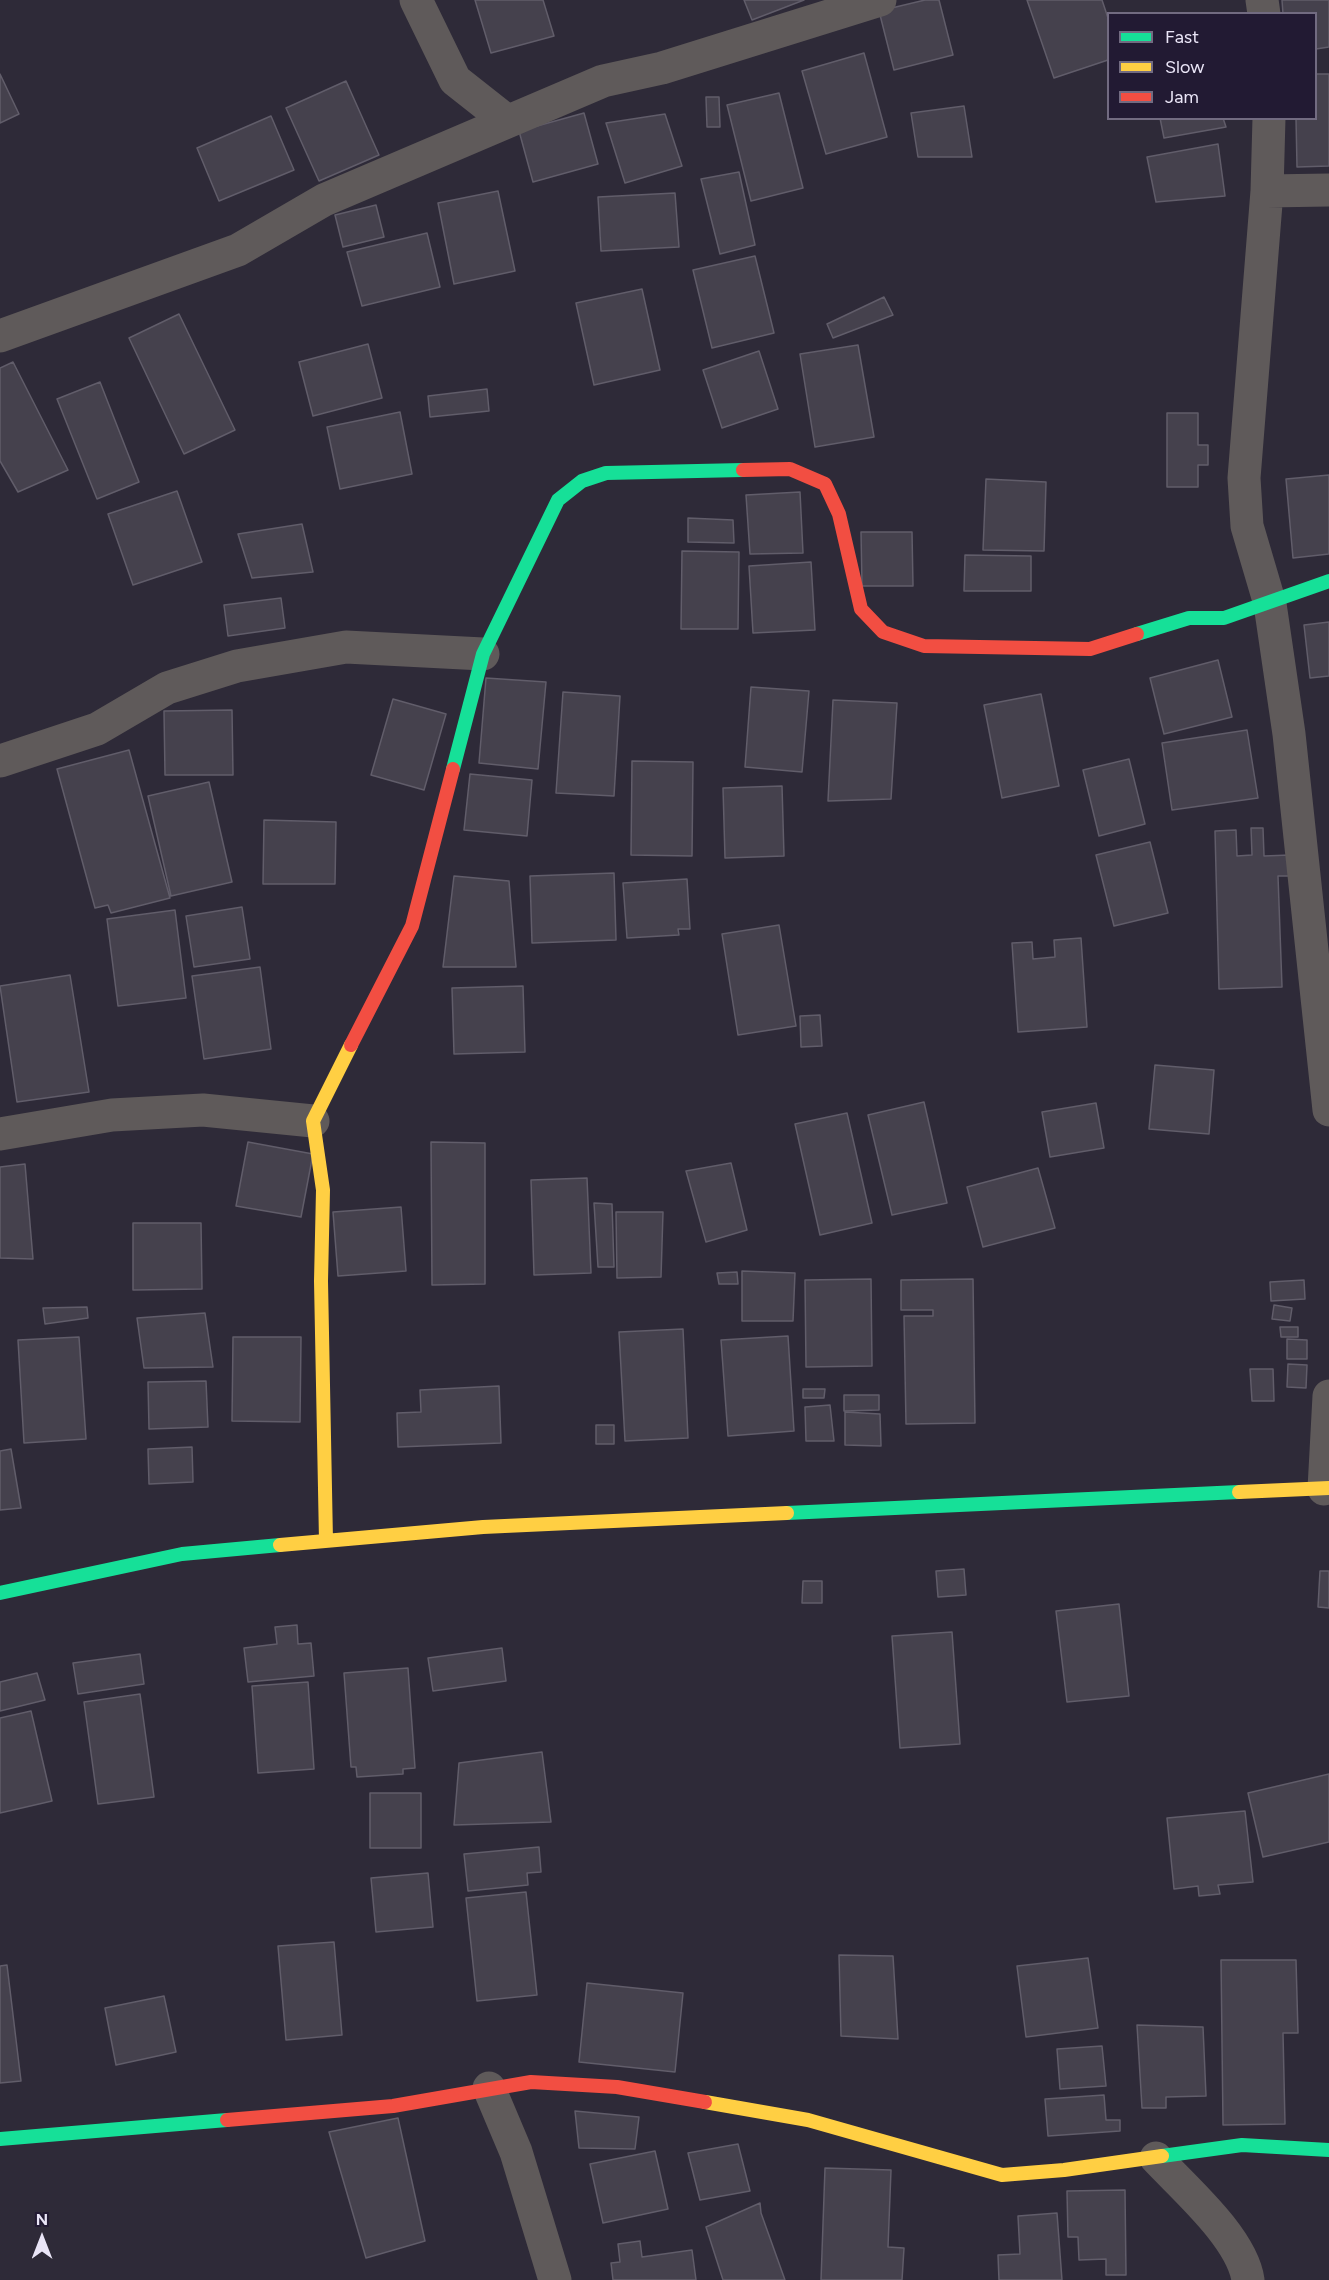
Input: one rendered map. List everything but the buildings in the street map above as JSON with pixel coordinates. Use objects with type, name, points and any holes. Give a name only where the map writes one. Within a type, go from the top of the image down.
[{"type":"street","points":[[416,0],[455,80],[507,121]]},
{"type":"street","points":[[0,336],[238,250],[324,200],[603,81],[662,68],[880,0]]},
{"type":"street","points":[[1269,120],[1268,191],[1244,477],[1247,526],[1270,604],[1289,734],[1325,1018],[1329,1110]]},
{"type":"street","points":[[1268,191],[1329,190]]},
{"type":"street","points":[[326,1541],[321,1281],[323,1190],[313,1121],[412,926],[483,654],[558,500],[582,481],[606,473],[790,469],[825,484],[839,514],[861,609],[883,632],[924,646],[1090,649],[1189,618],[1224,618],[1270,604],[1329,581]]},
{"type":"street","points":[[0,760],[97,729],[167,688],[237,666],[346,647],[483,654]]},
{"type":"street","points":[[0,1134],[112,1114],[203,1110],[313,1121]]},
{"type":"street","points":[[0,1593],[182,1554],[483,1527],[1326,1489],[1329,1396]]},
{"type":"street","points":[[0,2139],[393,2106],[531,2082],[617,2087],[808,2120],[1002,2175],[1156,2158],[1242,2145],[1329,2150]]},
{"type":"street","points":[[489,2088],[516,2152],[555,2280]]},
{"type":"street","points":[[1156,2158],[1228,2237],[1247,2267],[1248,2280]]},
{"type":"traffic: fast","points":[[453,769],[483,654],[558,500],[582,481],[606,473],[743,470]]},
{"type":"traffic: fast","points":[[1137,634],[1189,618],[1224,618],[1329,581]]},
{"type":"traffic: fast","points":[[787,1513],[1239,1492]]},
{"type":"traffic: fast","points":[[0,1593],[182,1554],[280,1545]]},
{"type":"traffic: fast","points":[[0,2139],[227,2120]]},
{"type":"traffic: fast","points":[[1162,2156],[1242,2145],[1329,2150]]},
{"type":"traffic: slow","points":[[326,1541],[321,1281],[323,1190],[313,1121],[351,1045]]},
{"type":"traffic: slow","points":[[1239,1492],[1329,1488]]},
{"type":"traffic: slow","points":[[280,1545],[483,1527],[787,1513]]},
{"type":"traffic: slow","points":[[705,2102],[808,2120],[1002,2175],[1064,2170],[1162,2156]]},
{"type":"traffic: jam","points":[[743,470],[790,469],[825,484],[839,514],[861,609],[883,632],[924,646],[1090,649],[1137,634]]},
{"type":"traffic: jam","points":[[351,1045],[412,926],[453,769]]},
{"type":"traffic: jam","points":[[227,2120],[393,2106],[531,2082],[617,2087],[705,2102]]}]
